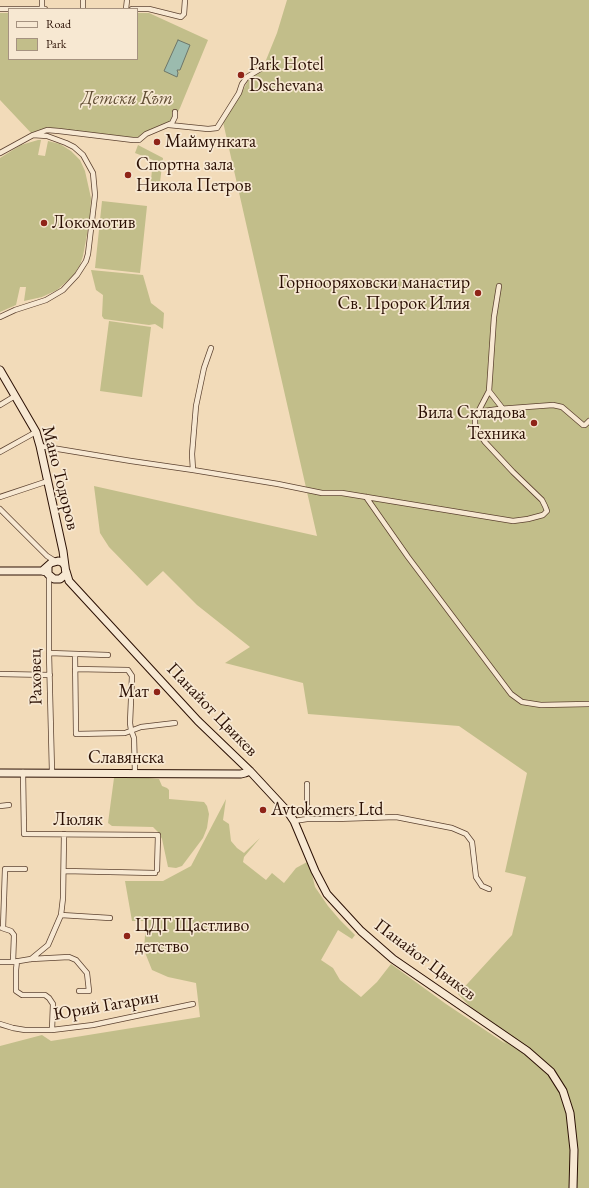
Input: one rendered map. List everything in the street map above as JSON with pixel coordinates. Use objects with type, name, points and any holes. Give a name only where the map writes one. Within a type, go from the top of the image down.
[{"type":"street","points":[[138,9],[149,9],[181,17],[184,14],[185,0]]},
{"type":"street","points":[[169,125],[208,129],[217,128],[239,93],[242,84],[247,77],[262,68]]},
{"type":"street","points":[[0,153],[33,135],[47,130],[139,140],[146,134],[172,123],[175,117],[175,112]]},
{"type":"street","points":[[0,317],[15,310],[46,300],[63,290],[77,275],[86,261],[88,254],[95,195],[93,173],[83,155],[74,147],[47,136],[33,135]]},
{"type":"street","points":[[40,446],[278,484],[322,493],[342,493],[513,521],[543,515],[547,511],[542,500],[512,472],[479,433],[474,419],[490,391],[494,317],[498,286]]},
{"type":"street","points":[[193,470],[192,454],[196,406],[204,368],[211,348]]},
{"type":"street","name":"Мано Тодоров","points":[[0,370],[36,432],[40,446],[64,554],[54,571]]},
{"type":"street","points":[[490,391],[503,409]]},
{"type":"street","points":[[0,405],[15,396]]},
{"type":"street","points":[[477,414],[484,411],[546,405],[558,406],[566,410],[583,425],[589,421]]},
{"type":"street","points":[[0,452],[36,432]]},
{"type":"street","points":[[0,497],[48,481]]},
{"type":"street","points":[[366,497],[442,604],[511,694],[522,702],[541,705],[589,704]]},
{"type":"street","points":[[0,509],[47,556],[54,571],[0,571]]},
{"type":"street","name":"Панайот Цвикев","points":[[54,571],[69,581],[198,721],[280,802],[294,821],[315,872],[326,894],[361,931],[393,959],[527,1051],[551,1072],[560,1084],[570,1113],[574,1150],[573,1188]]},
{"type":"street","name":"Раховец","points":[[52,772],[49,653],[54,571]]},
{"type":"street","points":[[49,653],[108,655]]},
{"type":"street","points":[[75,654],[76,734],[125,733],[141,727],[175,724]]},
{"type":"street","points":[[75,669],[128,670],[132,676],[130,730],[134,738],[135,773]]},
{"type":"street","points":[[0,674],[50,675]]},
{"type":"street","name":"Славянска","points":[[0,773],[52,772],[245,774],[250,771]]},
{"type":"street","name":"Люляк","points":[[23,772],[24,834],[158,835],[156,871],[64,872]]},
{"type":"street","points":[[307,784],[307,819]]},
{"type":"street","points":[[0,806],[9,806]]},
{"type":"street","points":[[294,821],[307,819],[396,817],[452,828],[466,834],[472,842],[476,877],[482,886],[489,889]]},
{"type":"street","points":[[31,959],[48,945],[61,916],[64,872],[64,834]]},
{"type":"street","points":[[25,869],[5,868],[2,928],[11,931],[14,935],[16,992],[22,995],[45,995],[49,998],[53,1004],[52,1030]]},
{"type":"street","points":[[61,916],[110,918]]},
{"type":"street","points":[[0,962],[70,957],[76,960],[87,973],[89,991],[79,991]]},
{"type":"street","name":"Юрий Гагарин","points":[[0,1024],[25,1030],[52,1030],[93,1025],[193,1004]]},
{"type":"green space","points":[[287,0],[589,0],[589,1188],[0,1188],[0,1046],[42,1035],[51,1041],[200,1017],[196,983],[168,977],[152,970],[144,950],[146,921],[132,921],[125,881],[163,881],[191,866],[226,799],[223,820],[229,824],[231,841],[244,853],[260,838],[244,857],[243,862],[266,880],[272,873],[284,883],[296,868],[309,861],[315,887],[328,906],[355,935],[352,939],[338,930],[321,960],[333,968],[340,980],[361,997],[377,982],[391,964],[446,1004],[506,1044],[458,994],[512,935],[526,877],[505,872],[527,773],[459,726],[308,714],[303,683],[225,663],[250,647],[197,605],[163,571],[147,586],[109,547],[100,533],[94,486],[317,536],[223,122],[249,79],[262,70],[277,33]]},
{"type":"green space","name":"Детски Кът","points":[[0,13],[8,13],[8,60],[138,60],[138,13],[149,13],[208,40],[175,117],[165,127],[139,140],[59,131],[33,135],[0,100]]},
{"type":"green space","name":"Локомотив","points":[[41,140],[38,155],[45,156],[48,141],[60,144],[71,151],[80,160],[85,171],[91,198],[90,218],[83,256],[80,265],[73,276],[57,290],[42,297],[24,301],[26,287],[20,287],[16,305],[0,312],[0,158],[21,145]]},
{"type":"green space","points":[[138,145],[163,158],[159,190],[152,189],[151,180],[153,160],[135,153]]},
{"type":"green space","points":[[102,201],[147,206],[140,273],[95,268]]},
{"type":"green space","points":[[91,270],[143,275],[151,303],[164,313],[163,329],[155,324],[149,325],[104,319],[102,316],[103,295],[96,290]]},
{"type":"green space","points":[[109,321],[151,327],[142,397],[100,391]]},
{"type":"green space","points":[[119,775],[159,779],[162,786],[169,790],[169,799],[204,802],[207,806],[209,814],[207,828],[203,838],[182,866],[176,868],[168,867],[162,839],[153,827],[112,826],[108,823],[114,778]]},
{"type":"shaded area","points":[[178,40],[190,45],[180,70],[177,70],[177,77],[164,71]]},
{"type":"place","name":"Park Hotel Dschevana","points":[[241,75]]},
{"type":"place","name":"Маймунката","points":[[157,142]]},
{"type":"place","name":"Спортна зала Никола Петров","points":[[128,175]]},
{"type":"place","name":"Локомотив","points":[[44,223]]},
{"type":"place","name":"Горнооряховски манастир Св. Пророк Илия","points":[[478,293]]},
{"type":"place","name":"Вила Складова Техника","points":[[534,423]]},
{"type":"place","name":"Мат","points":[[157,692]]},
{"type":"place","name":"Avtokomers Ltd","points":[[263,810]]},
{"type":"place","name":"ЦДГ Щастливо детство","points":[[127,936]]}]
